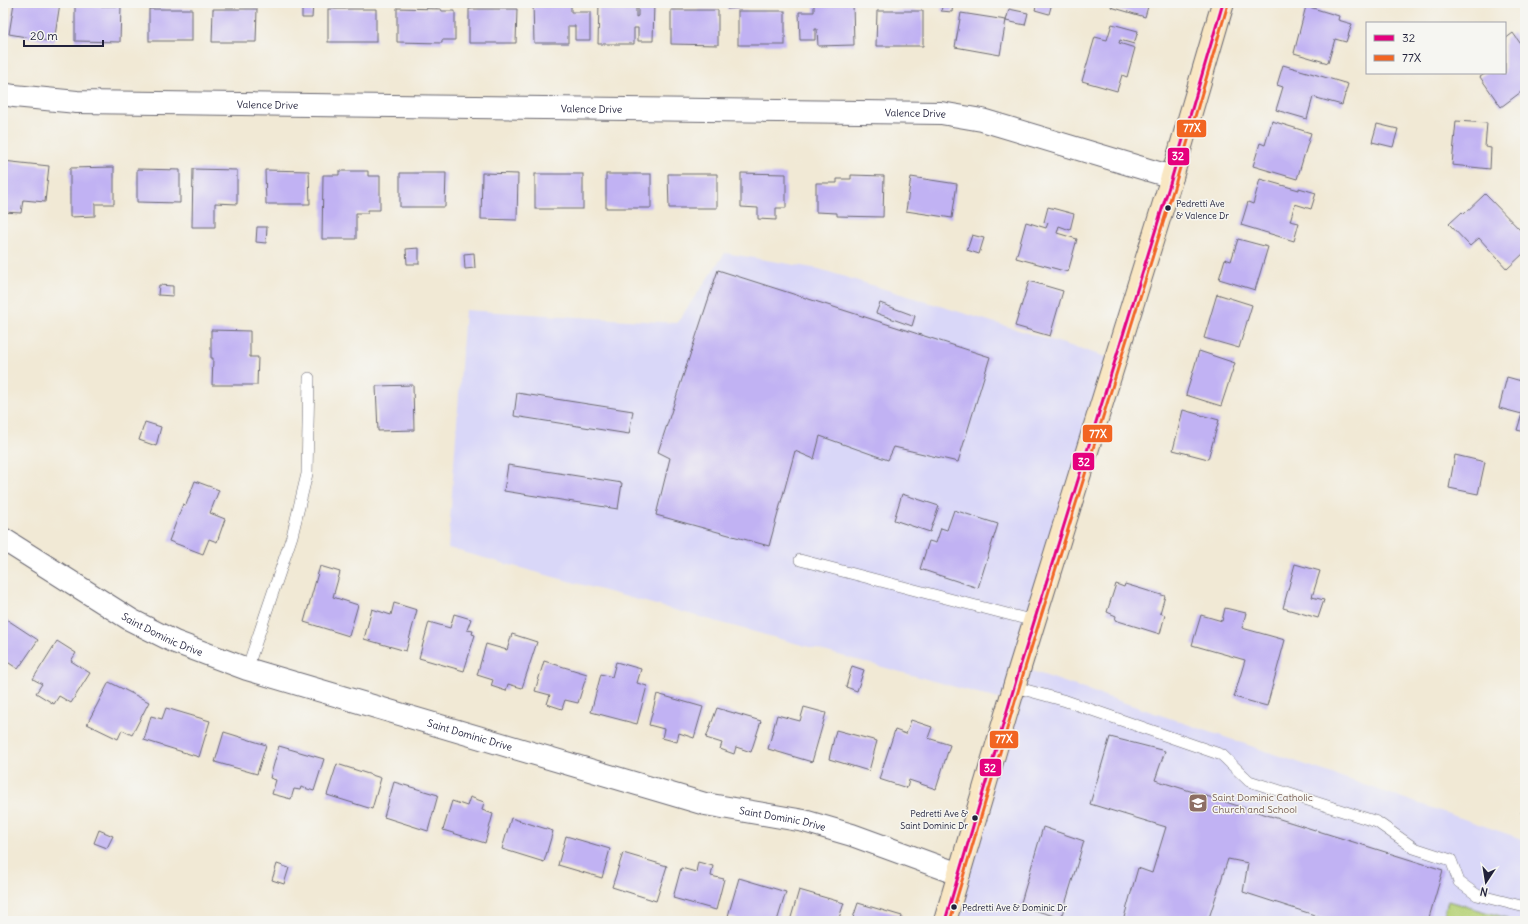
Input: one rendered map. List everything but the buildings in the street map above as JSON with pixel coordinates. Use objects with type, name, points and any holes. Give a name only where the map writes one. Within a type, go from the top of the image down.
[{"type":"street","points":[[945,921],[1034,621],[1172,177],[1223,3]]},
{"type":"street","name":"Valence Drive","points":[[3,94],[77,102],[941,113],[982,120],[1172,177]]},
{"type":"street","name":"Saint Dominic Drive","points":[[3,539],[131,620],[175,642],[247,669],[705,804],[804,822],[852,835],[959,874]]},
{"type":"lane","points":[[247,669],[292,536],[307,474],[309,378]]},
{"type":"lane","points":[[800,560],[1034,621]]},
{"type":"lane","points":[[1015,687],[1066,701],[1222,755],[1249,781],[1377,822],[1414,848],[1451,860],[1459,882],[1477,895],[1524,906]]},
{"type":"shaded area","points":[[725,253],[819,269],[1116,360],[1020,667],[1525,840],[1525,921],[945,921],[1010,702],[448,548],[465,310],[677,323]]},
{"type":"green space","points":[[1448,901],[1507,918],[1506,921],[1442,921]]},
{"type":"transit line","name":"32","points":[[945,921],[1020,667],[1172,177],[1223,3]]},
{"type":"transit line","name":"77X","points":[[950,921],[1025,668],[1177,178],[1228,4]]},
{"type":"place","name":"Pedretti Ave & Valence Dr","points":[[1168,208]]},
{"type":"place","name":"Saint Dominic Catholic Church and School","points":[[1198,803]]},
{"type":"place","name":"Pedretti Ave & Saint Dominic Dr","points":[[975,818]]},
{"type":"place","name":"Pedretti Ave & Dominic Dr","points":[[954,907]]}]
